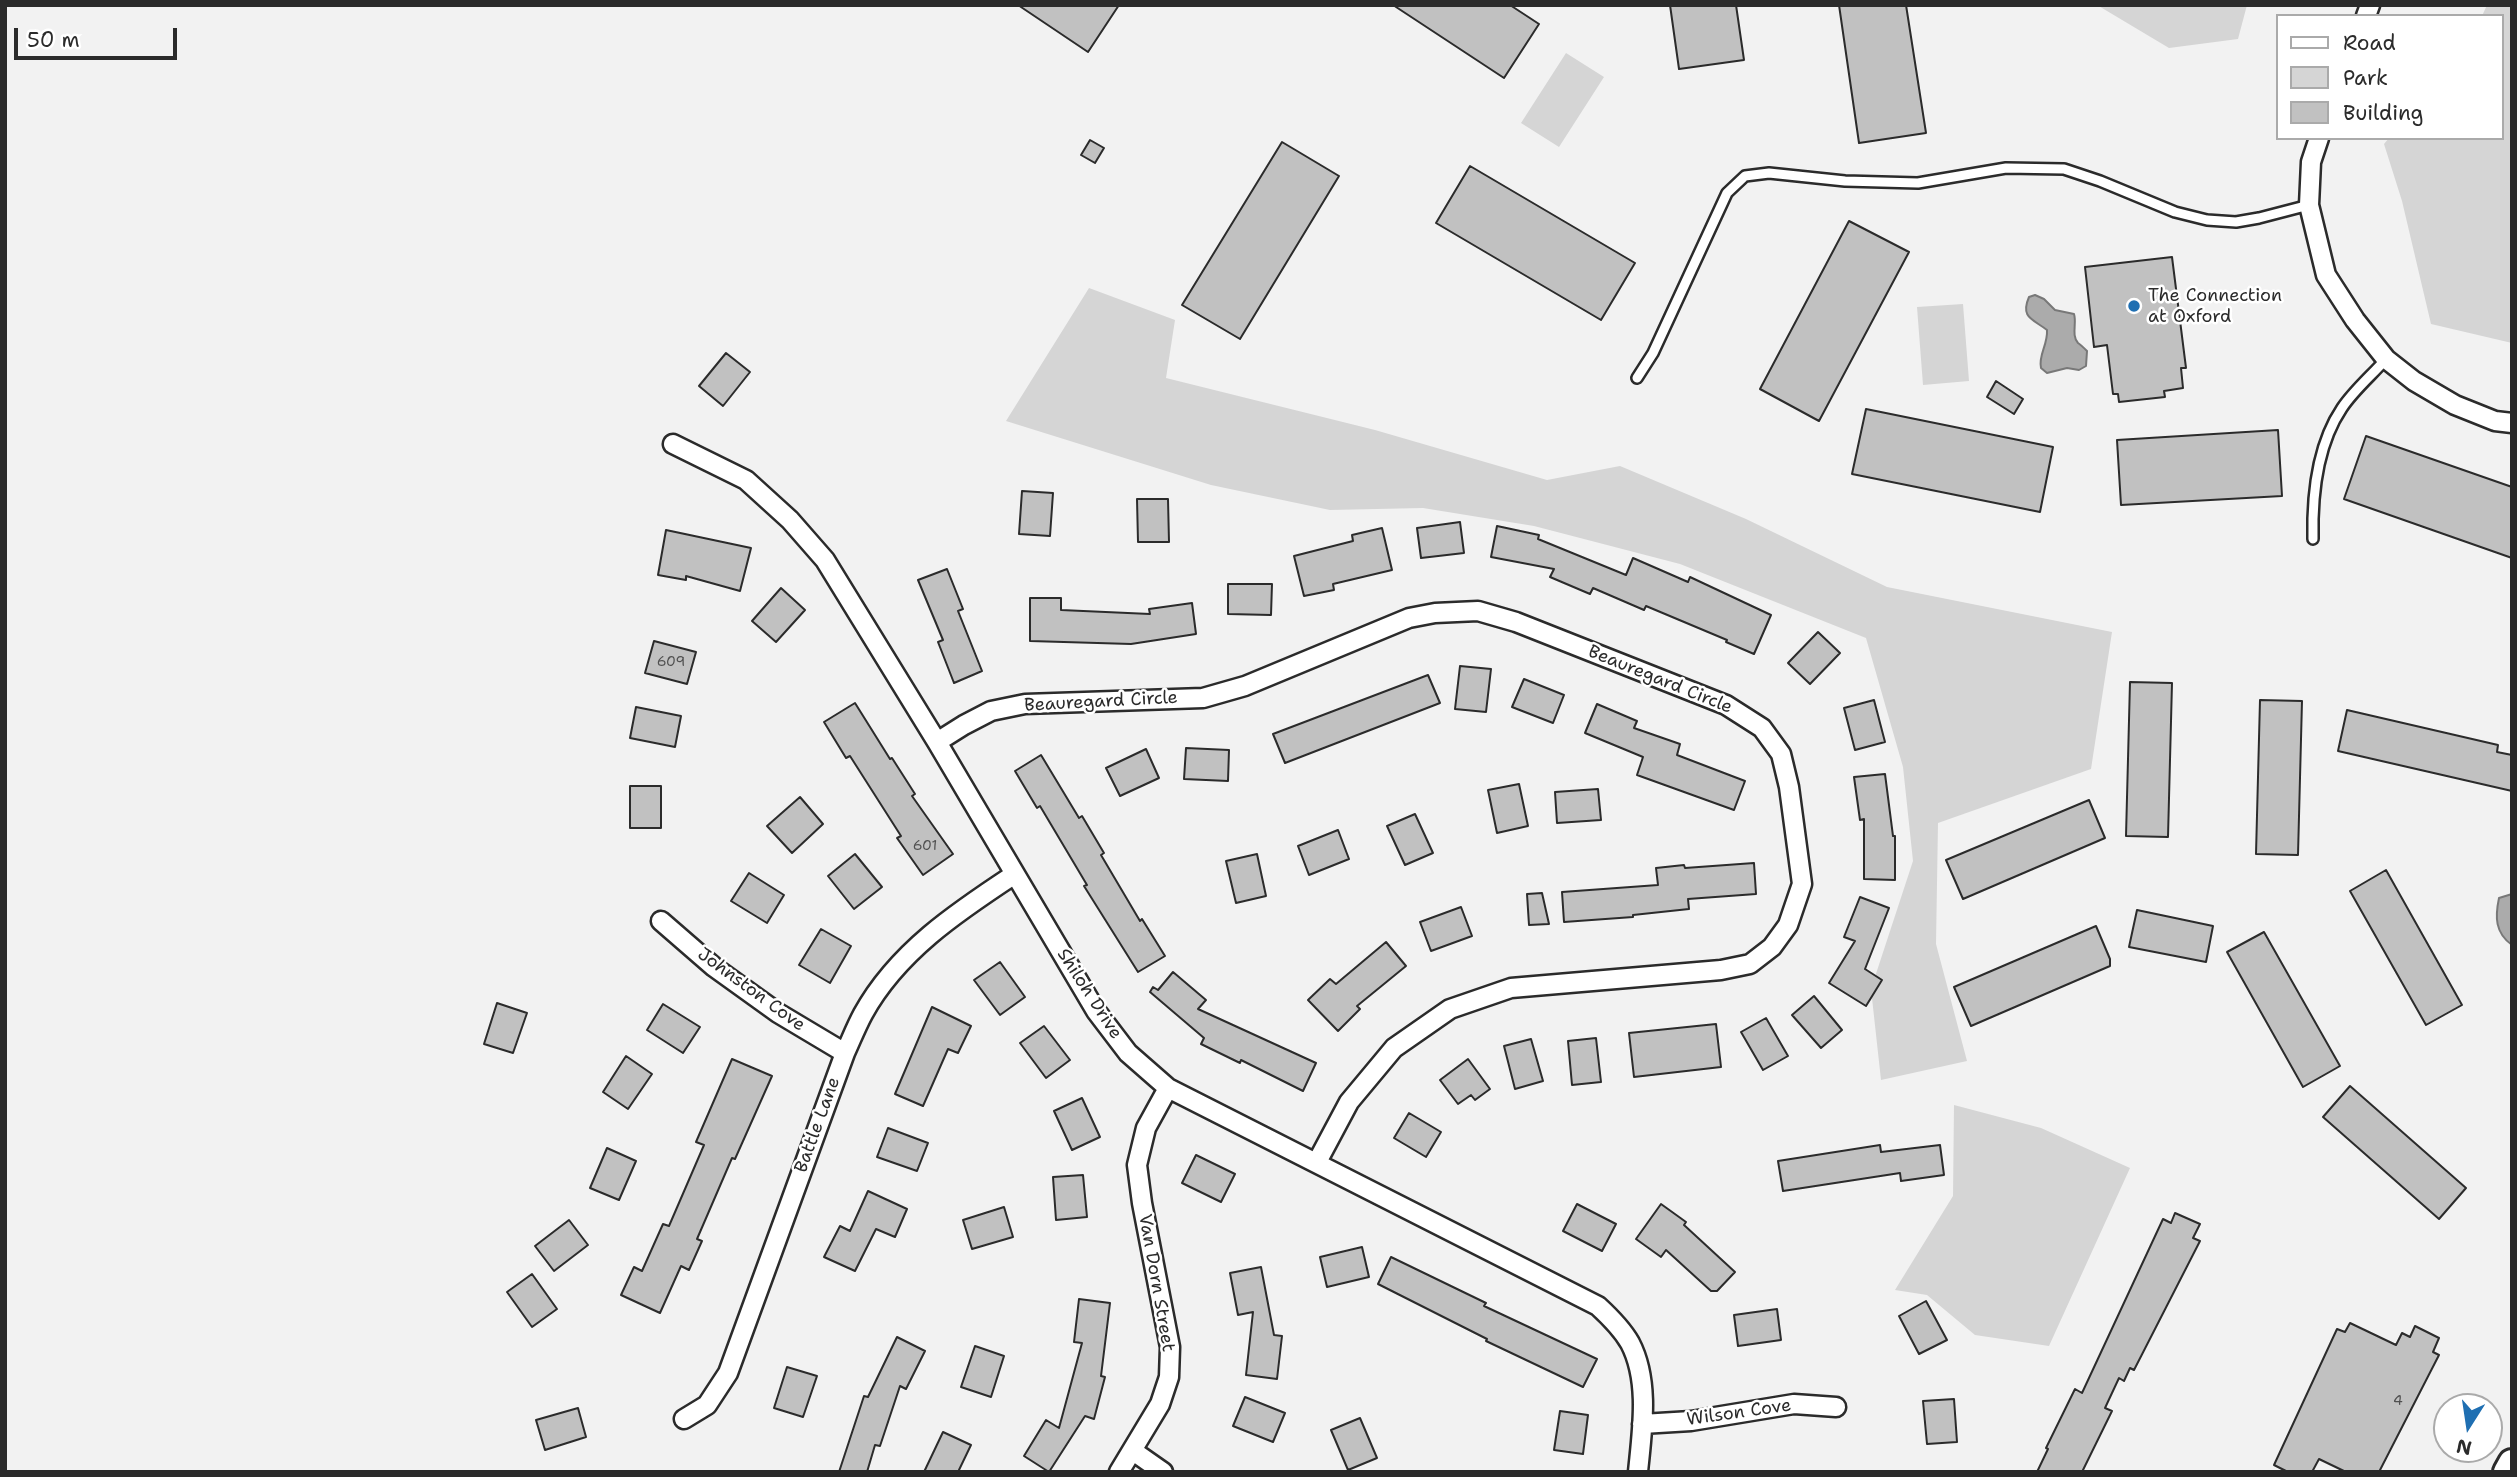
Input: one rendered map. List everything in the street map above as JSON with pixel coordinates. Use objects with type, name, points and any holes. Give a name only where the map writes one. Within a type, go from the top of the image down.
[{"type":"street","points":[[2318,140],[2311,162],[2309,205],[2326,275],[2355,320],[2386,359],[2414,381],[2455,405],[2495,421],[2512,423]]},
{"type":"street","name":"Shiloh Drive","points":[[673,444],[746,480],[790,520],[825,560],[937,742],[1096,1012],[1128,1053],[1168,1088],[1598,1306],[1615,1322],[1630,1342],[1640,1370],[1642,1424],[1638,1472]]},
{"type":"street","name":"Beauregard Circle","points":[[937,742],[991,711],[1026,704],[1203,698],[1245,685],[1409,618],[1455,611],[1478,611],[1516,622],[1726,705],[1762,727],[1781,754],[1789,787],[1802,884],[1788,925],[1772,947],[1749,964],[1721,970],[1511,988],[1450,1009],[1394,1048],[1349,1102],[1317,1162]]},
{"type":"street","name":"Battle Lane","points":[[684,1419],[707,1405],[728,1373],[845,1053],[863,1013],[892,972],[938,927],[1015,874]]},
{"type":"street","name":"Johnston Cove","points":[[661,921],[715,967],[778,1013],[845,1053]]},
{"type":"street","name":"Van Dorn Street","points":[[1119,1472],[1160,1404],[1168,1377],[1170,1346],[1137,1165],[1146,1128],[1168,1088]]},
{"type":"street","name":"Wilson Cove","points":[[1642,1424],[1691,1421],[1794,1404],[1836,1407]]},
{"type":"street","points":[[1133,1451],[1163,1472]]},
{"type":"street","points":[[2507,1472],[2512,1463]]},
{"type":"lane","points":[[1637,378],[1653,353],[1727,193],[1745,176],[1769,173],[1845,181],[1918,183],[2006,168],[2064,169],[2175,212],[2207,220],[2236,222],[2309,205]]},
{"type":"lane","points":[[2313,539],[2312,510],[2320,459],[2330,430],[2342,407],[2386,359]]},
{"type":"green space","points":[[2097,5],[2247,5],[2238,39],[2169,48]]},
{"type":"green space","points":[[2487,5],[2512,5],[2512,343],[2431,324],[2402,201],[2384,144],[2387,140],[2503,140],[2503,14],[2483,14]]},
{"type":"green space","points":[[1566,53],[1604,77],[1559,147],[1521,123]]},
{"type":"green space","points":[[1089,288],[1175,320],[1166,378],[1375,430],[1547,480],[1620,466],[1746,519],[1887,587],[2112,632],[2091,769],[1938,823],[1936,944],[1967,1061],[1881,1080],[1871,989],[1913,861],[1903,767],[1866,638],[1680,564],[1534,526],[1423,508],[1330,510],[1211,485],[1006,421]]},
{"type":"green space","points":[[1963,304],[1969,381],[1923,385],[1917,307]]},
{"type":"green space","points":[[1954,1105],[2041,1128],[2130,1168],[2049,1346],[1975,1335],[1927,1295],[1895,1290],[1953,1196]]},
{"type":"shaded area","points":[[2035,295],[2044,299],[2055,310],[2074,314],[2076,340],[2087,351],[2086,366],[2079,370],[2067,368],[2047,373],[2041,368],[2047,330],[2029,317],[2026,309],[2029,297]]},
{"type":"shaded area","points":[[2512,894],[2512,945],[2499,930],[2497,912],[2499,898]]},
{"type":"building","points":[[1018,5],[1119,5],[1088,52]]},
{"type":"building","points":[[1393,5],[1510,5],[1539,24],[1504,78]]},
{"type":"building","points":[[1670,5],[1736,5],[1744,60],[1679,69]]},
{"type":"building","points":[[1839,5],[1906,5],[1926,133],[1859,143]]},
{"type":"building","points":[[1090,140],[1104,148],[1095,163],[1081,155]]},
{"type":"building","points":[[1282,142],[1339,176],[1240,339],[1182,305]]},
{"type":"building","points":[[1470,166],[1635,263],[1601,320],[1436,223]]},
{"type":"building","points":[[1849,221],[1909,252],[1819,421],[1760,389]]},
{"type":"building","name":"The Connection at Oxford","points":[[2172,257],[2186,368],[2181,368],[2183,388],[2164,391],[2165,397],[2119,402],[2118,394],[2113,394],[2107,345],[2094,347],[2085,267]]},
{"type":"building","points":[[726,353],[750,372],[723,406],[699,386]]},
{"type":"building","points":[[1996,381],[2023,399],[2014,414],[1987,397]]},
{"type":"building","points":[[1866,409],[2053,447],[2040,512],[1852,474]]},
{"type":"building","points":[[2278,430],[2282,496],[2121,505],[2117,440]]},
{"type":"building","points":[[2366,436],[2512,487],[2512,558],[2344,499]]},
{"type":"building","points":[[1022,491],[1053,493],[1050,536],[1019,534]]},
{"type":"building","points":[[1137,499],[1168,499],[1169,542],[1138,542]]},
{"type":"building","points":[[1460,522],[1464,553],[1421,558],[1417,528]]},
{"type":"building","points":[[1497,526],[1539,535],[1538,539],[1626,575],[1633,558],[1688,582],[1690,577],[1771,615],[1754,654],[1646,606],[1644,610],[1593,588],[1590,594],[1550,577],[1554,569],[1491,557]]},
{"type":"building","points":[[1382,528],[1392,570],[1333,584],[1334,590],[1304,596],[1294,556],[1353,541],[1352,535]]},
{"type":"building","points":[[666,530],[751,548],[740,591],[686,576],[686,580],[658,575]]},
{"type":"building","points":[[947,569],[963,609],[958,611],[982,671],[954,683],[938,642],[943,640],[918,580]]},
{"type":"building","points":[[1228,584],[1272,584],[1271,615],[1228,614]]},
{"type":"building","points":[[781,588],[805,610],[776,642],[752,621]]},
{"type":"building","points":[[1030,598],[1061,598],[1061,610],[1150,614],[1149,609],[1192,603],[1196,634],[1131,644],[1030,641]]},
{"type":"building","points":[[1818,632],[1840,653],[1810,684],[1788,663]]},
{"type":"building","points":[[654,641],[696,652],[687,684],[645,673]]},
{"type":"building","points":[[1460,666],[1491,669],[1486,712],[1455,709]]},
{"type":"building","points":[[1428,675],[1440,703],[1285,763],[1273,734]]},
{"type":"building","points":[[1524,679],[1564,695],[1553,723],[1512,707]]},
{"type":"building","points":[[2130,682],[2172,683],[2168,837],[2126,836]]},
{"type":"building","points":[[1874,700],[1885,742],[1855,750],[1844,708]]},
{"type":"building","points":[[2260,700],[2302,701],[2298,855],[2256,854]]},
{"type":"building","points":[[855,703],[915,794],[912,796],[953,854],[923,875],[897,838],[901,836],[850,756],[846,758],[824,722]]},
{"type":"building","points":[[1597,704],[1637,721],[1634,728],[1680,744],[1677,755],[1745,781],[1734,810],[1637,775],[1643,757],[1585,733]]},
{"type":"building","points":[[636,707],[681,716],[675,747],[630,738]]},
{"type":"building","points":[[2347,710],[2498,745],[2497,752],[2512,755],[2512,791],[2338,751]]},
{"type":"building","points":[[1186,748],[1229,750],[1228,781],[1184,779]]},
{"type":"building","points":[[1146,749],[1159,778],[1120,796],[1106,768]]},
{"type":"building","points":[[1041,755],[1079,818],[1082,816],[1104,853],[1101,855],[1140,921],[1142,919],[1165,956],[1138,972],[1084,886],[1087,885],[1040,806],[1037,808],[1015,771]]},
{"type":"building","points":[[1885,774],[1895,836],[1895,880],[1864,879],[1864,819],[1860,820],[1854,777]]},
{"type":"building","points":[[1519,784],[1528,826],[1497,833],[1488,790]]},
{"type":"building","points":[[630,786],[661,786],[661,828],[630,828]]},
{"type":"building","points":[[1598,789],[1601,820],[1557,823],[1555,792]]},
{"type":"building","points":[[800,797],[823,824],[792,853],[767,826]]},
{"type":"building","points":[[2089,800],[2105,838],[1963,899],[1946,860]]},
{"type":"building","points":[[1415,814],[1433,853],[1405,865],[1387,826]]},
{"type":"building","points":[[1338,830],[1349,859],[1309,875],[1298,846]]},
{"type":"building","points":[[855,854],[882,887],[854,909],[828,876]]},
{"type":"building","points":[[1257,854],[1266,896],[1236,903],[1226,861]]},
{"type":"building","points":[[1754,863],[1756,894],[1688,899],[1689,909],[1633,917],[1564,922],[1562,892],[1658,885],[1656,868]]},
{"type":"building","points":[[2386,870],[2462,1005],[2426,1025],[2350,891]]},
{"type":"building","points":[[749,873],[784,895],[767,923],[731,901]]},
{"type":"building","points":[[1542,893],[1549,924],[1529,925],[1527,894]]},
{"type":"building","points":[[1860,897],[1889,908],[1865,969],[1882,980],[1866,1006],[1829,983],[1855,941],[1844,937]]},
{"type":"building","points":[[1461,907],[1472,936],[1431,951],[1420,922]]},
{"type":"building","points":[[2137,910],[2213,926],[2206,962],[2129,947]]},
{"type":"building","points":[[2096,926],[2110,959],[2110,966],[1971,1026],[1954,987]]},
{"type":"building","points":[[821,929],[851,946],[830,983],[799,965]]},
{"type":"building","points":[[2264,932],[2340,1066],[2303,1087],[2227,952]]},
{"type":"building","points":[[1386,942],[1406,966],[1357,1006],[1360,1009],[1338,1031],[1308,1000],[1330,979],[1336,984]]},
{"type":"building","points":[[1000,962],[1025,997],[1000,1015],[974,980]]},
{"type":"building","points":[[1173,972],[1206,1000],[1198,1009],[1316,1063],[1303,1091],[1241,1060],[1240,1063],[1201,1044],[1204,1038],[1150,992],[1153,987],[1158,990]]},
{"type":"building","points":[[1814,996],[1842,1030],[1821,1048],[1792,1015]]},
{"type":"building","points":[[497,1003],[527,1013],[513,1053],[484,1044]]},
{"type":"building","points":[[663,1004],[700,1027],[683,1053],[647,1030]]},
{"type":"building","points":[[932,1007],[971,1026],[958,1053],[948,1049],[923,1106],[895,1094]]},
{"type":"building","points":[[1766,1018],[1788,1056],[1763,1070],[1741,1032]]},
{"type":"building","points":[[1716,1024],[1721,1067],[1634,1077],[1629,1033]]},
{"type":"building","points":[[1044,1026],[1070,1060],[1046,1078],[1020,1043]]},
{"type":"building","points":[[1596,1038],[1601,1082],[1572,1085],[1568,1041]]},
{"type":"building","points":[[1531,1039],[1543,1081],[1515,1089],[1504,1046]]},
{"type":"building","points":[[626,1056],[652,1074],[628,1109],[603,1092]]},
{"type":"building","points":[[732,1059],[772,1076],[697,1239],[702,1241],[689,1270],[681,1266],[660,1313],[621,1295],[634,1267],[642,1271],[663,1224],[669,1226],[704,1145],[696,1142]]},
{"type":"building","points":[[1468,1059],[1490,1089],[1475,1100],[1471,1095],[1458,1104],[1440,1080]]},
{"type":"building","points":[[2350,1086],[2466,1188],[2439,1219],[2323,1117]]},
{"type":"building","points":[[1082,1098],[1100,1137],[1072,1150],[1054,1111]]},
{"type":"building","points":[[1409,1113],[1441,1132],[1426,1157],[1394,1138]]},
{"type":"building","points":[[888,1128],[928,1143],[917,1171],[877,1157]]},
{"type":"building","points":[[1880,1145],[1881,1152],[1940,1145],[1944,1175],[1901,1181],[1900,1173],[1783,1191],[1778,1161]]},
{"type":"building","points":[[607,1148],[636,1161],[619,1200],[590,1188]]},
{"type":"building","points":[[1196,1155],[1235,1174],[1221,1202],[1182,1183]]},
{"type":"building","points":[[1083,1175],[1087,1217],[1056,1220],[1053,1177]]},
{"type":"building","points":[[868,1191],[907,1209],[895,1237],[876,1229],[855,1271],[824,1257],[840,1226],[850,1231]]},
{"type":"building","points":[[1577,1204],[1616,1224],[1602,1251],[1563,1231]]},
{"type":"building","points":[[1661,1204],[1686,1222],[1684,1225],[1735,1272],[1717,1291],[1711,1291],[1666,1250],[1661,1257],[1636,1239]]},
{"type":"building","points":[[1004,1207],[1013,1237],[972,1249],[963,1220]]},
{"type":"building","points":[[2175,1213],[2200,1224],[2193,1238],[2200,1241],[2134,1370],[2130,1368],[2124,1381],[2119,1378],[2105,1408],[2112,1411],[2082,1472],[2037,1472],[2075,1389],[2082,1393],[2163,1219],[2171,1223]]},
{"type":"building","points":[[569,1220],[588,1245],[554,1271],[535,1246]]},
{"type":"building","points":[[1362,1247],[1369,1277],[1327,1287],[1320,1257]]},
{"type":"building","points":[[1391,1257],[1486,1303],[1484,1306],[1597,1359],[1583,1387],[1486,1341],[1487,1339],[1378,1284]]},
{"type":"building","points":[[1261,1267],[1274,1335],[1282,1336],[1277,1379],[1246,1375],[1253,1312],[1238,1315],[1230,1273]]},
{"type":"building","points":[[532,1274],[557,1309],[532,1327],[507,1292]]},
{"type":"building","points":[[1079,1299],[1110,1303],[1101,1376],[1105,1377],[1094,1419],[1085,1416],[1049,1472],[1024,1456],[1046,1420],[1059,1428],[1082,1343],[1074,1342]]},
{"type":"building","points":[[1926,1301],[1947,1340],[1919,1354],[1899,1316]]},
{"type":"building","points":[[1777,1309],[1781,1340],[1738,1346],[1734,1315]]},
{"type":"building","points":[[2350,1323],[2396,1345],[2402,1333],[2410,1337],[2415,1326],[2439,1338],[2433,1352],[2439,1355],[2379,1472],[2346,1472],[2319,1459],[2312,1472],[2288,1472],[2274,1465],[2337,1329],[2345,1332]]},
{"type":"building","points":[[897,1337],[925,1351],[906,1389],[900,1386],[880,1446],[875,1445],[867,1472],[839,1472],[864,1396],[868,1397]]},
{"type":"building","points":[[975,1346],[1004,1356],[991,1397],[961,1387]]},
{"type":"building","points":[[787,1367],[817,1376],[803,1417],[774,1408]]},
{"type":"building","points":[[1245,1397],[1285,1413],[1273,1442],[1233,1426]]},
{"type":"building","points":[[1954,1399],[1957,1442],[1927,1444],[1923,1401]]},
{"type":"building","points":[[578,1408],[586,1437],[545,1450],[536,1420]]},
{"type":"building","points":[[1560,1411],[1588,1415],[1583,1454],[1554,1450]]},
{"type":"building","points":[[1360,1418],[1377,1458],[1348,1470],[1331,1430]]},
{"type":"building","points":[[943,1432],[971,1445],[958,1472],[924,1472]]},
{"type":"place","name":"The Connection at Oxford","points":[[2134,306]]}]
